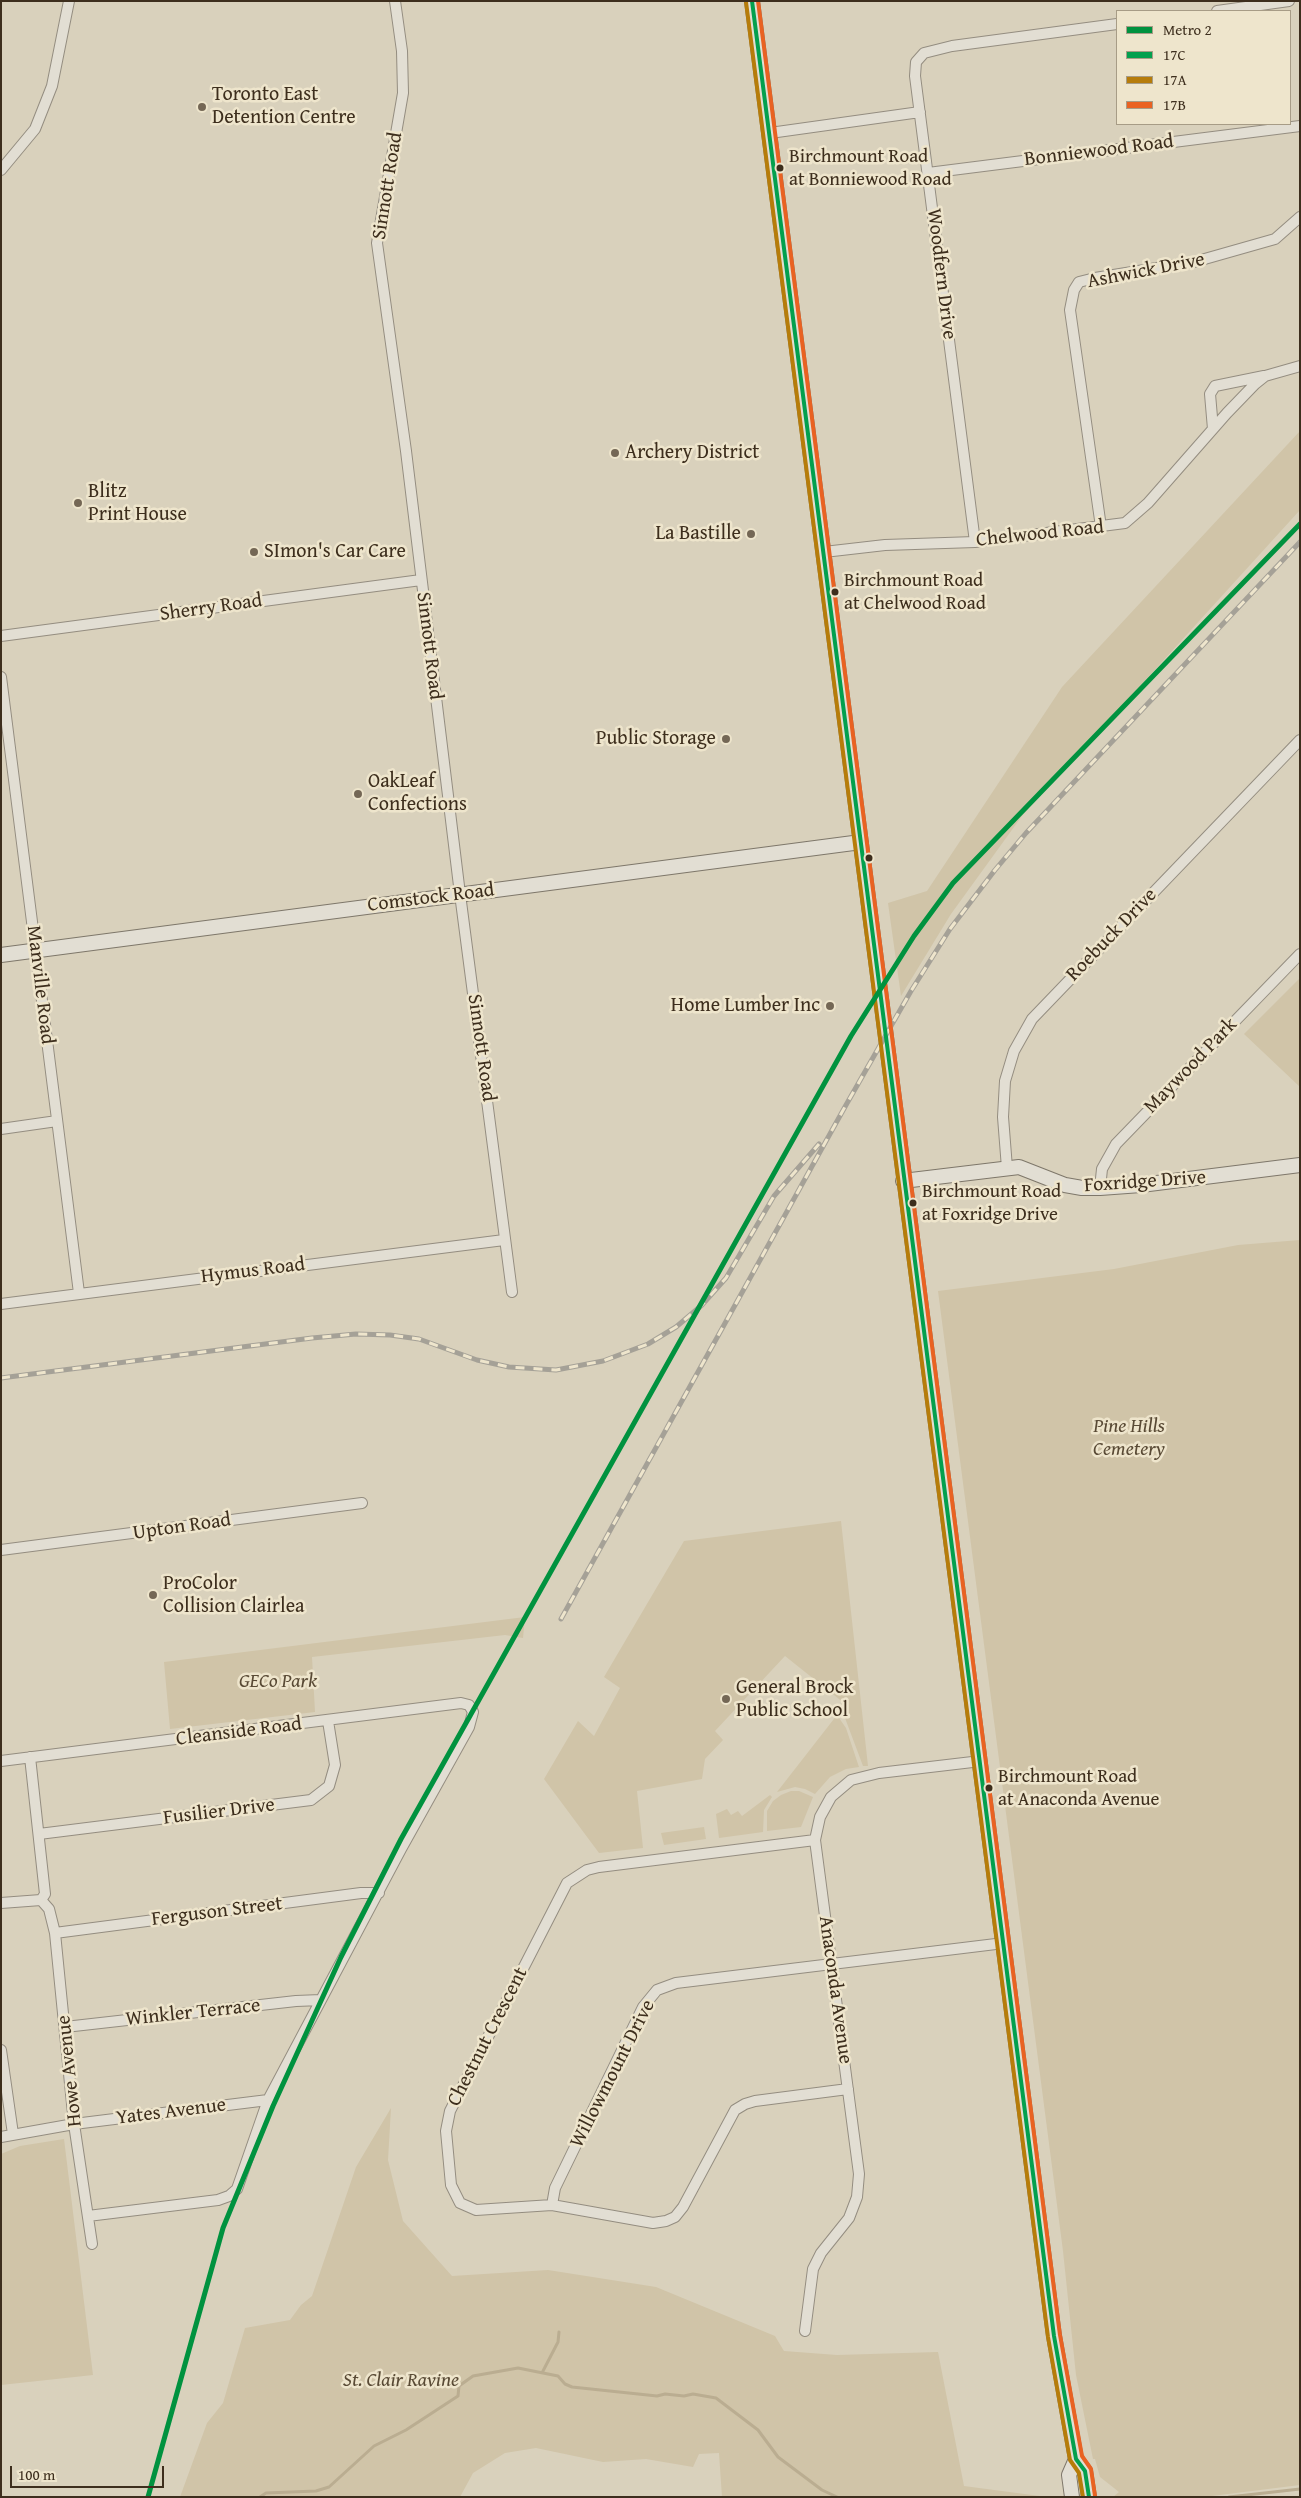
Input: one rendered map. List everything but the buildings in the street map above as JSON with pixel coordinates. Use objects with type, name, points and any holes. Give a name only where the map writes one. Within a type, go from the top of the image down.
[{"type":"main road","points":[[752,1],[824,552],[826,583],[878,965],[903,1181],[981,1761],[1054,2336],[1076,2459],[1085,2471],[1089,2497]]},
{"type":"main road","name":"Comstock Road","points":[[1,955],[860,842]]},
{"type":"main road","name":"Foxridge Drive","points":[[903,1181],[1019,1167],[1065,1185],[1100,1188],[1160,1183],[1300,1165]]},
{"type":"main road","points":[[1072,2497],[1069,2475],[1076,2459]]},
{"type":"street","points":[[1,170],[35,129],[52,86],[69,1]]},
{"type":"street","name":"Sinnott Road","points":[[395,1],[402,51],[403,93],[377,243],[406,451],[460,894],[512,1292]]},
{"type":"street","points":[[1224,10],[1289,1]]},
{"type":"street","name":"Woodfern Drive","points":[[975,542],[915,67],[924,53],[952,46],[1116,24]]},
{"type":"street","points":[[770,133],[920,112]]},
{"type":"street","name":"Bonniewood Road","points":[[928,174],[1300,126]]},
{"type":"street","name":"Ashwick Drive","points":[[1101,527],[1070,310],[1074,290],[1079,282],[1194,262],[1266,242],[1275,239],[1300,217]]},
{"type":"street","name":"Chelwood Road","points":[[1213,429],[1210,394],[1215,386],[1265,376],[1300,366]]},
{"type":"street","name":"Chelwood Road","points":[[824,552],[885,545],[975,542],[1117,526],[1131,520],[1213,429],[1265,376]]},
{"type":"street","name":"Sherry Road","points":[[1,636],[421,580]]},
{"type":"street","name":"Manville Road","points":[[1,677],[79,1293]]},
{"type":"street","name":"Roebuck Drive","points":[[1007,1168],[1003,1117],[1005,1081],[1014,1052],[1032,1019],[1300,740]]},
{"type":"street","name":"Maywood Park","points":[[1100,1188],[1102,1169],[1116,1144],[1300,954]]},
{"type":"street","points":[[1,1129],[57,1121]]},
{"type":"street","name":"Hymus Road","points":[[1,1304],[504,1240]]},
{"type":"street","name":"Upton Road","points":[[1,1550],[362,1503]]},
{"type":"street","name":"Cleanside Road","points":[[1,1761],[461,1703],[469,1705],[473,1712],[470,1727],[379,1893]]},
{"type":"street","name":"Fusilier Drive","points":[[39,1834],[311,1800],[329,1786],[335,1766],[328,1721]]},
{"type":"street","points":[[1,1903],[36,1900],[45,1894],[30,1757]]},
{"type":"street","name":"Anaconda Avenue","points":[[805,2331],[813,2269],[821,2253],[849,2218],[858,2197],[859,2174],[815,1840],[820,1817],[837,1790],[851,1780],[878,1774],[981,1761]]},
{"type":"street","name":"Chestnut Crescent","points":[[815,1840],[587,1870],[567,1883],[450,2111],[446,2131],[451,2185],[460,2203],[476,2210],[552,2205],[653,2223],[666,2221],[674,2217],[683,2207],[735,2110],[755,2100],[848,2089]]},
{"type":"street","name":"Ferguson Street","points":[[55,1933],[361,1893],[379,1893]]},
{"type":"street","points":[[88,2216],[218,2200],[229,2196],[237,2190],[268,2100],[379,1893]]},
{"type":"street","name":"Howe Avenue","points":[[36,1900],[49,1909],[55,1933],[74,2124],[92,2244]]},
{"type":"street","name":"Willowmount Drive","points":[[552,2205],[555,2188],[563,2170],[643,2007],[657,1990],[676,1984],[1004,1943]]},
{"type":"street","name":"Winkler Terrace","points":[[65,2027],[296,2001],[321,2000]]},
{"type":"street","points":[[1,2050],[3,2075],[13,2134]]},
{"type":"street","name":"Yates Avenue","points":[[1,2137],[74,2124],[268,2100]]},
{"type":"green space","points":[[1300,431],[1300,510],[1022,816],[951,914],[901,996],[888,903],[927,891],[1062,687]]},
{"type":"green space","points":[[1300,978],[1300,1087],[1244,1034]]},
{"type":"green space","name":"Pine Hills Cemetery","points":[[1300,1240],[1300,2485],[1204,2497],[1113,2497],[1119,2492],[1100,2477],[1095,2459],[1093,2459],[1076,2375],[1063,2251],[938,1291],[1114,1269],[1238,1245]]},
{"type":"green space","name":"General Brock Public School","points":[[841,1521],[868,1766],[863,1766],[845,1718],[839,1710],[844,1703],[785,1656],[715,1731],[723,1740],[705,1759],[702,1779],[637,1791],[643,1848],[599,1853],[544,1779],[578,1721],[594,1736],[620,1688],[604,1677],[684,1541]]},
{"type":"green space","name":"GECo Park","points":[[525,1617],[523,1638],[505,1635],[312,1657],[315,1712],[170,1729],[164,1662]]},
{"type":"green space","points":[[837,1715],[846,1728],[859,1767],[846,1769],[830,1777],[815,1794],[795,1787],[777,1792]]},
{"type":"green space","points":[[791,1791],[799,1791],[813,1797],[801,1827],[767,1831],[767,1811],[773,1801]]},
{"type":"green space","points":[[770,1795],[772,1797],[764,1810],[763,1832],[719,1838],[716,1814],[727,1809],[731,1815],[738,1811],[742,1816]]},
{"type":"green space","points":[[704,1827],[706,1839],[664,1845],[661,1833]]},
{"type":"green space","name":"St. Clair Ravine","points":[[391,2108],[388,2160],[403,2221],[452,2276],[548,2270],[656,2287],[775,2336],[784,2351],[837,2355],[938,2352],[964,2486],[1047,2497],[722,2497],[719,2453],[699,2454],[693,2467],[646,2459],[603,2462],[536,2448],[505,2453],[473,2473],[460,2497],[180,2497],[207,2423],[223,2403],[245,2328],[290,2320],[301,2305],[312,2296],[356,2167]]},
{"type":"green space","points":[[64,2139],[93,2375],[1,2385],[1,2154],[20,2146]]},
{"type":"waterway","points":[[543,2371],[558,2342],[559,2332]]},
{"type":"waterway","points":[[260,2497],[266,2493],[316,2491],[329,2487],[374,2446],[406,2430],[458,2396],[459,2386],[473,2376],[518,2368],[558,2376],[565,2384],[572,2387],[657,2396],[665,2394],[684,2396],[693,2394],[716,2398],[758,2430],[778,2457],[822,2490],[837,2497]]},
{"type":"waterway","points":[[1229,2497],[1300,2489]]},
{"type":"railway","points":[[561,1619],[846,1105],[911,991],[950,929],[1026,833],[1300,542]]},
{"type":"railway","points":[[1,1378],[356,1334],[390,1335],[419,1339],[477,1360],[509,1367],[556,1370],[603,1361],[648,1344],[676,1327],[702,1305],[726,1278],[774,1196],[819,1144]]},
{"type":"metro line","name":"2","points":[[148,2497],[223,2228],[273,2106],[341,1957],[401,1839],[851,1036],[914,936],[953,883],[1300,524]]},
{"type":"transit line","name":"17C","points":[[752,1],[1054,2336],[1076,2459],[1085,2471],[1089,2497]]},
{"type":"transit line","name":"17B","points":[[758,1],[1060,2335],[1082,2456],[1091,2469],[1095,2496]]},
{"type":"transit line","name":"17A","points":[[746,2],[1048,2337],[1070,2460],[1079,2473],[1083,2497]]},
{"type":"place","name":"Toronto East Detention Centre","points":[[202,107]]},
{"type":"place","name":"Birchmount Road at Bonniewood Road","points":[[780,168]]},
{"type":"place","name":"Archery District","points":[[615,453]]},
{"type":"place","name":"Blitz Print House","points":[[78,503]]},
{"type":"place","name":"La Bastille","points":[[751,534]]},
{"type":"place","name":"SImon's Car Care","points":[[254,552]]},
{"type":"place","name":"Birchmount Road at Chelwood Road","points":[[835,592]]},
{"type":"place","name":"Public Storage","points":[[726,739]]},
{"type":"place","name":"OakLeaf Confections","points":[[358,794]]},
{"type":"place","name":"Home Lumber Inc","points":[[830,1006]]},
{"type":"place","name":"Birchmount Road at Foxridge Drive","points":[[913,1203]]},
{"type":"place","name":"ProColor Collision Clairlea","points":[[153,1595]]},
{"type":"place","name":"General Brock Public School","points":[[726,1699]]},
{"type":"place","name":"Birchmount Road at Anaconda Avenue","points":[[989,1788]]}]
